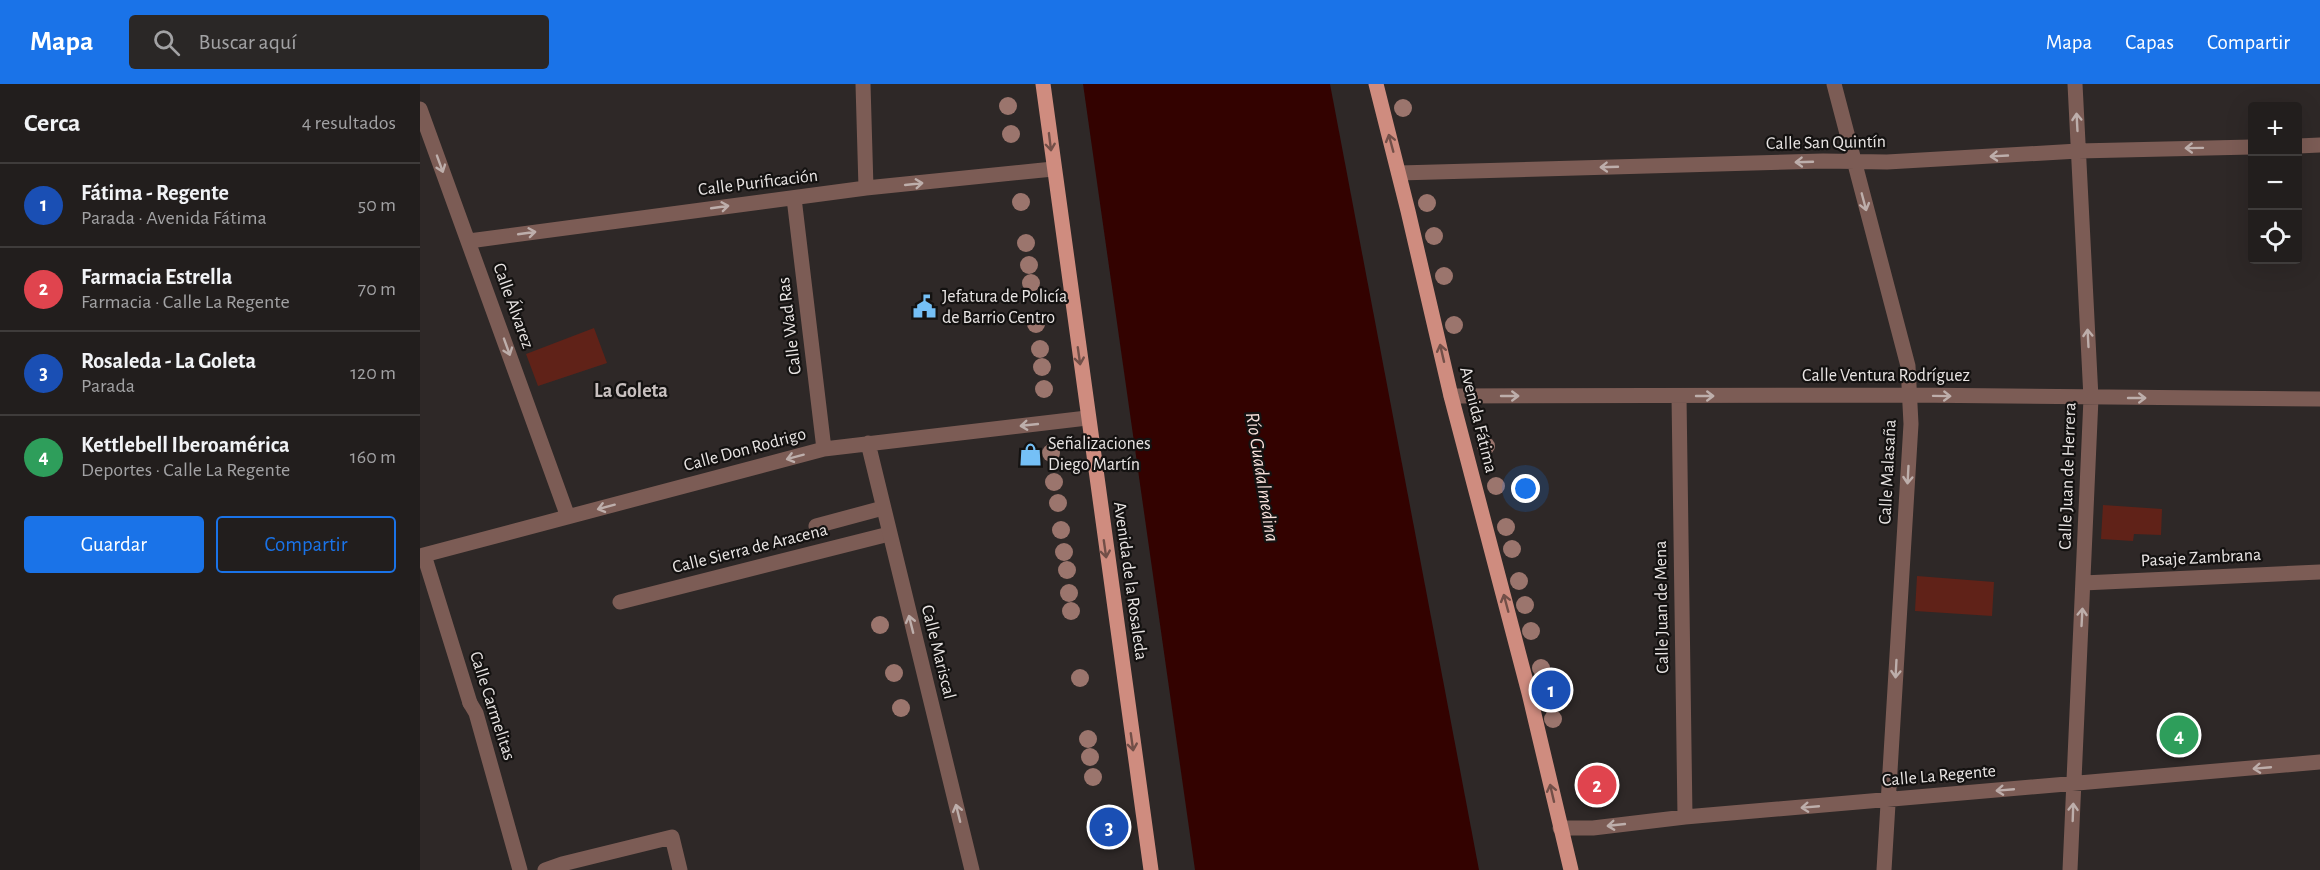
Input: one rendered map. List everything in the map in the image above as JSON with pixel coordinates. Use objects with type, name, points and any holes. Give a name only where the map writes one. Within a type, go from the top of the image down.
[{"type":"main road","name":"Avenida de la Rosaleda","points":[[1043,84],[1087,418],[1151,870]]},
{"type":"main road","name":"Avenida Fátima","points":[[1376,84],[1451,396],[1529,693],[1571,870]]},
{"type":"street","points":[[863,84],[866,188]]},
{"type":"street","name":"Calle Malasaña","points":[[1834,84],[1852,160],[1908,366],[1911,424],[1884,870]]},
{"type":"street","name":"Calle Juan de Herrera","points":[[2070,870],[2091,398],[2075,84]]},
{"type":"street","name":"Calle Álvarez","points":[[420,109],[568,518]]},
{"type":"street","points":[[2302,146],[2320,145]]},
{"type":"street","name":"Calle San Quintín","points":[[1399,173],[1852,160],[1887,162],[2078,151],[2248,147]]},
{"type":"street","name":"Calle Purificación","points":[[469,241],[866,188],[1053,169]]},
{"type":"street","name":"Calle Wad Ras","points":[[794,198],[824,449]]},
{"type":"street","name":"Calle Ventura Rodríguez","points":[[1451,396],[1909,395],[2320,399]]},
{"type":"street","name":"Calle Juan de Mena","points":[[1679,396],[1685,817]]},
{"type":"street","name":"Calle Don Rodrigo","points":[[422,555],[824,449],[1087,418]]},
{"type":"street","name":"Calle Mariscal","points":[[868,443],[972,870]]},
{"type":"street","points":[[816,526],[883,508]]},
{"type":"street","name":"Calle Sierra de Aracena","points":[[620,602],[889,534]]},
{"type":"street","name":"Calle Carmelitas","points":[[422,555],[470,703],[476,712],[520,870]]},
{"type":"street","name":"Pasaje Zambrana","points":[[2083,583],[2320,572]]},
{"type":"street","name":"Calle La Regente","points":[[1560,828],[1593,828],[1685,817],[2320,762]]},
{"type":"street","points":[[545,870],[672,837],[680,870]]},
{"type":"shaded area","points":[[594,328],[607,363],[538,386],[526,354]]},
{"type":"shaded area","points":[[2103,505],[2162,509],[2161,535],[2134,534],[2133,541],[2101,539]]},
{"type":"shaded area","points":[[1917,576],[1994,582],[1992,616],[1915,611]]},
{"type":"water","name":"Río Guadalmedina","points":[[1083,84],[1330,84],[1479,870],[1195,870]]},
{"type":"place","name":"Jefatura de Policía de Barrio Centro","points":[[924,307]]},
{"type":"place","name":"Señalizaciones Diego Martín","points":[[1030,454]]},
{"type":"place","name":"Fátima - Regente","points":[[1551,690]]},
{"type":"place","name":"Kettlebell Iberoamérica","points":[[2179,735]]},
{"type":"place","name":"Farmacia Estrella","points":[[1597,785]]},
{"type":"place","name":"Rosaleda - La Goleta","points":[[1109,827]]},
{"type":"district","name":"La Goleta","points":[[631,391]]}]
